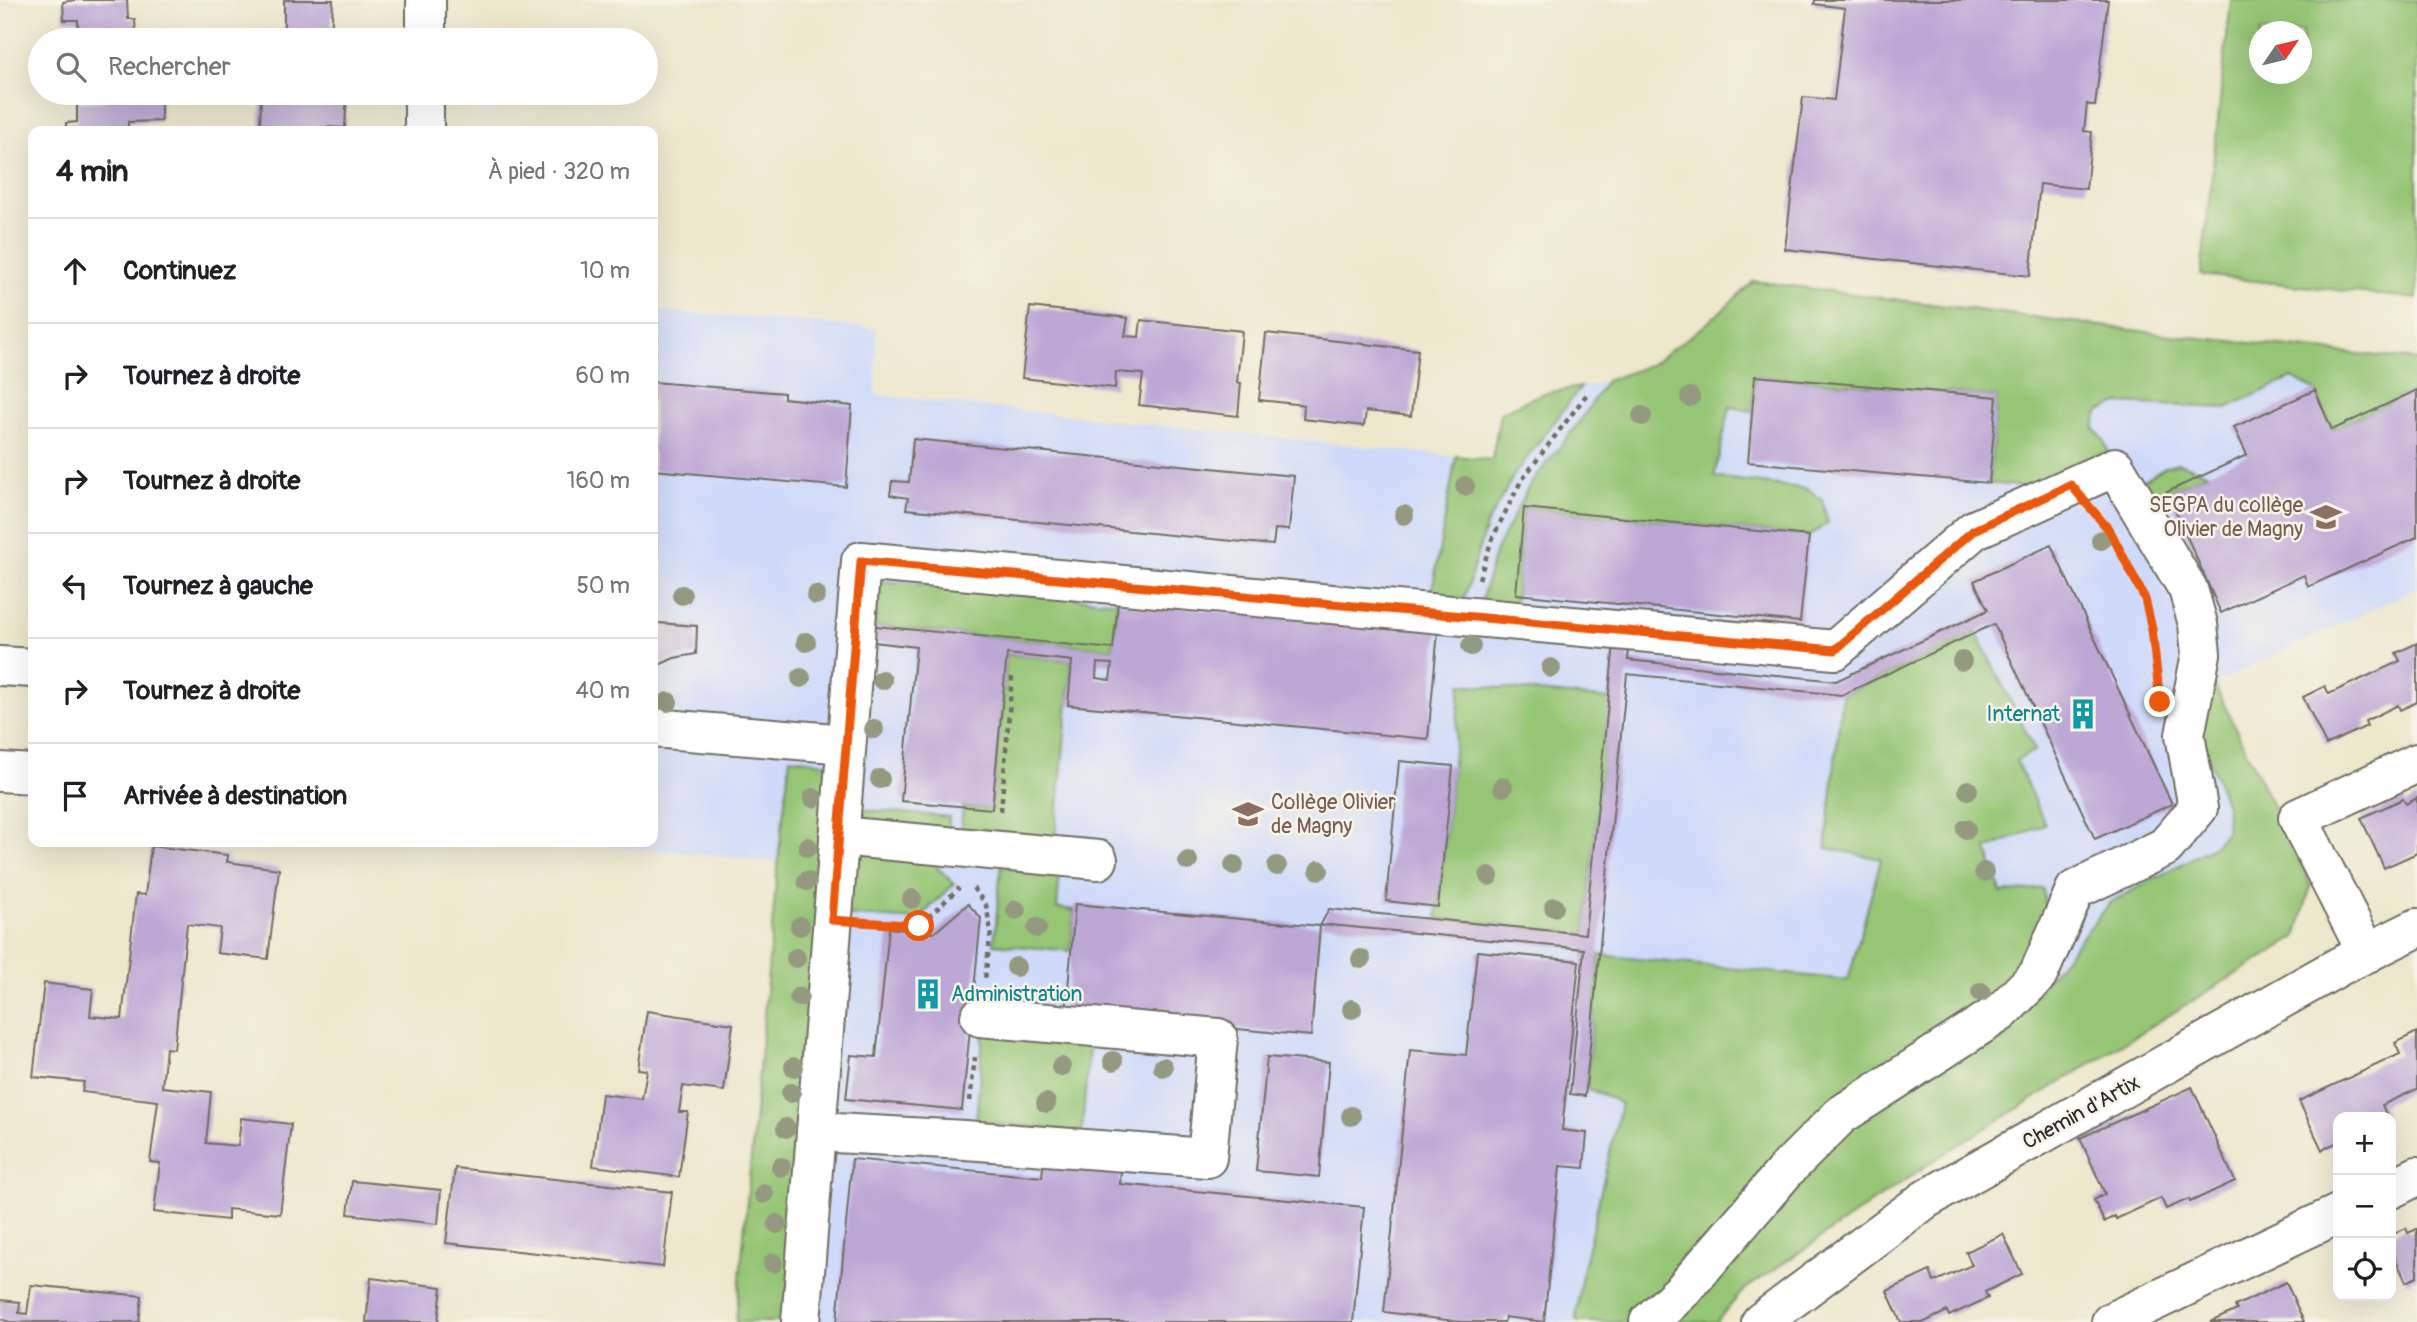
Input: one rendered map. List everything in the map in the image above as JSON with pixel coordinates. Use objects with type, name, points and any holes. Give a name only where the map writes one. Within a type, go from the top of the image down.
[{"type":"street","points":[[426,0],[426,28]]},
{"type":"street","points":[[424,105],[424,126]]},
{"type":"street","points":[[801,1322],[861,561],[1835,650],[1974,530],[2115,467],[2188,589],[2198,624],[2201,654],[2185,735],[2198,808],[2165,847],[2075,890],[2038,975],[2001,1012],[1840,1115],[1787,1169],[1685,1289],[1649,1322]]},
{"type":"street","points":[[0,666],[28,668]]},
{"type":"street","points":[[658,728],[846,744]]},
{"type":"street","points":[[2367,953],[2298,818],[2417,763]]},
{"type":"street","points":[[0,772],[28,774]]},
{"type":"street","points":[[839,836],[1098,860]]},
{"type":"street","name":"Chemin d'Artix","points":[[1761,1322],[1926,1199],[2367,953],[2417,928]]},
{"type":"street","points":[[816,1132],[1207,1158],[1217,1038],[980,1017]]},
{"type":"street","points":[[2396,1186],[2417,1176]]},
{"type":"street","points":[[2111,1322],[2333,1216]]},
{"type":"path","points":[[1467,616],[1492,540],[1521,481],[1587,394]]},
{"type":"path","points":[[2145,599],[2156,666]]},
{"type":"path","points":[[998,851],[1012,677]]},
{"type":"path","points":[[832,920],[919,926],[967,880]]},
{"type":"shaded area","points":[[1754,281],[2171,335],[2417,360],[2417,588],[2214,684],[2311,885],[2296,937],[1939,1157],[1744,1290],[1716,1322],[736,1322],[778,862],[620,847],[658,847],[658,310],[876,328],[876,395],[1492,460],[1500,413],[1541,394],[1591,386],[1650,365],[1704,326]]},
{"type":"green space","points":[[2231,0],[2417,0],[2417,299],[2201,275]]},
{"type":"green space","points":[[1754,281],[2171,335],[2417,360],[2417,390],[2332,430],[2315,390],[2292,378],[2226,408],[2118,403],[2098,412],[2094,428],[2109,453],[2027,487],[1989,483],[1997,397],[1755,376],[1752,411],[1730,407],[1714,477],[1808,489],[1822,500],[1828,523],[1809,536],[1524,508],[1515,605],[1480,605],[1496,550],[1529,486],[1581,420],[1606,381],[1650,365],[1704,326]]},
{"type":"green space","points":[[1581,387],[1514,475],[1486,526],[1464,599],[1431,597],[1456,456],[1492,460],[1500,413],[1541,394]]},
{"type":"green space","points":[[2178,463],[2208,473],[2167,492],[2170,499],[2149,509],[2140,482],[2167,466]]},
{"type":"green space","points":[[881,581],[1118,602],[1113,649],[875,626],[876,592]]},
{"type":"green space","points":[[1976,632],[2035,750],[2016,761],[2045,824],[1987,849],[2001,893],[2043,888],[2048,933],[2025,977],[1635,1322],[1578,1322],[1576,1317],[1582,1273],[1621,1104],[1586,1088],[1599,955],[1848,980],[1881,859],[1826,848],[1842,695]]},
{"type":"green space","points":[[1007,654],[1072,661],[1055,838],[961,828],[963,807],[992,809]]},
{"type":"green space","points":[[1461,684],[1609,699],[1585,934],[1437,918]]},
{"type":"green space","points":[[2214,684],[2311,885],[2296,937],[1939,1157],[1744,1290],[1716,1322],[1667,1322],[1844,1125],[2016,1017],[2111,902],[2213,847],[2226,832],[2227,808],[2200,734]]},
{"type":"green space","points":[[790,757],[834,765],[786,1322],[736,1322],[778,861]]},
{"type":"green space","points":[[857,809],[949,817],[949,829],[856,821]]},
{"type":"green space","points":[[853,853],[926,856],[954,884],[917,920],[844,915]]},
{"type":"green space","points":[[1001,866],[1060,872],[1057,908],[1074,910],[1071,951],[994,944]]},
{"type":"green space","points":[[984,1025],[1090,1034],[1082,1131],[976,1122]]},
{"type":"building","points":[[127,0],[128,19],[135,19],[135,28],[78,28],[78,20],[64,20],[63,2]]},
{"type":"building","points":[[284,0],[333,0],[331,28],[284,28]]},
{"type":"building","points":[[1815,0],[2108,0],[2095,106],[2087,104],[2084,131],[2092,132],[2086,189],[2040,184],[2030,276],[1785,249],[1803,97],[1834,100],[1845,8],[1814,4]]},
{"type":"building","points":[[77,105],[161,105],[161,121],[128,122],[128,126],[66,126],[66,123],[77,122]]},
{"type":"building","points":[[261,105],[346,105],[345,126],[260,126]]},
{"type":"building","points":[[1030,307],[1128,318],[1125,336],[1139,337],[1141,320],[1242,331],[1237,383],[1241,383],[1238,416],[1139,405],[1143,374],[1116,372],[1115,388],[1022,378]]},
{"type":"building","points":[[1266,333],[1418,350],[1411,416],[1366,411],[1364,426],[1303,419],[1304,405],[1259,400]]},
{"type":"building","points":[[1755,376],[1997,397],[1989,483],[1748,462]]},
{"type":"building","points":[[658,382],[784,393],[784,398],[852,406],[846,487],[658,470]]},
{"type":"building","points":[[2315,390],[2332,430],[2417,390],[2417,537],[2308,587],[2304,575],[2221,613],[2167,492],[2247,455],[2234,427]]},
{"type":"building","points":[[913,439],[1294,476],[1289,530],[1275,529],[1273,545],[906,509],[908,498],[890,495],[892,481],[909,482]]},
{"type":"building","points":[[1524,508],[1809,536],[1800,622],[1516,594]]},
{"type":"building","points":[[2051,545],[2172,804],[2095,839],[1994,624],[1842,695],[1627,674],[1585,1096],[1570,1094],[1584,949],[1320,926],[1329,909],[1585,934],[1614,643],[1629,645],[1628,660],[1836,681],[1988,610],[1974,581]]},
{"type":"building","points":[[1118,602],[1438,631],[1428,739],[1068,705],[1072,661],[1007,654],[992,809],[901,801],[916,647],[874,642],[875,626],[1113,649]],"holes":[[[1097,663],[1112,664],[1110,680],[1096,678]]]},
{"type":"building","points":[[658,623],[697,626],[696,654],[674,658],[658,666]]},
{"type":"building","points":[[2417,643],[2417,702],[2400,710],[2398,705],[2365,721],[2367,726],[2326,745],[2303,697],[2325,686],[2329,694],[2400,661],[2396,653]]},
{"type":"building","points":[[1399,761],[1453,766],[1438,907],[1386,901]]},
{"type":"building","points":[[2417,798],[2417,853],[2384,868],[2361,818],[2403,799],[2406,804]]},
{"type":"building","points":[[151,847],[228,855],[227,862],[279,869],[268,959],[217,953],[220,928],[187,924],[174,1049],[166,1048],[162,1087],[211,1092],[206,1143],[238,1146],[241,1118],[291,1124],[280,1214],[228,1209],[228,1220],[154,1212],[160,1163],[150,1162],[158,1101],[82,1092],[84,1082],[33,1077],[44,983],[93,989],[90,1016],[122,1019],[136,894],[145,895]]},
{"type":"building","name":"Administration","points":[[968,904],[981,918],[962,1110],[846,1099],[851,1055],[876,1057],[889,928],[934,933]]},
{"type":"building","points":[[1075,904],[1320,926],[1311,1036],[1066,1013]]},
{"type":"building","points":[[1477,951],[1579,961],[1562,1130],[1587,1133],[1584,1168],[1560,1166],[1544,1322],[1505,1317],[1504,1322],[1462,1322],[1384,1312],[1410,1050],[1466,1055]]},
{"type":"building","points":[[647,1011],[733,1024],[724,1091],[683,1086],[679,1112],[688,1112],[679,1177],[593,1166],[602,1094],[642,1099],[647,1070],[638,1069]]},
{"type":"building","points":[[2417,1032],[2417,1089],[2382,1105],[2385,1112],[2333,1112],[2333,1144],[2322,1150],[2299,1101],[2400,1054],[2395,1043]]},
{"type":"building","points":[[1267,1057],[1329,1062],[1319,1177],[1256,1171]]},
{"type":"building","points":[[2192,1087],[2235,1181],[2190,1202],[2189,1199],[2166,1209],[2161,1198],[2104,1222],[2094,1200],[2105,1194],[2080,1138]]},
{"type":"building","points":[[1045,1148],[1122,1155],[1120,1184],[1364,1207],[1353,1322],[837,1322],[852,1159],[1042,1177]]},
{"type":"building","points":[[455,1168],[672,1192],[663,1267],[446,1243]]},
{"type":"building","points":[[352,1181],[441,1190],[438,1224],[348,1214]]},
{"type":"building","points":[[2406,1228],[2408,1233],[2417,1229],[2417,1277],[2406,1282],[2396,1260],[2396,1233]]},
{"type":"building","points":[[2003,1234],[2022,1274],[1985,1292],[1988,1298],[1949,1316],[1947,1311],[1925,1322],[1901,1322],[1887,1291],[1930,1271],[1934,1282],[1972,1265],[1966,1252]]},
{"type":"building","points":[[371,1278],[442,1287],[438,1322],[366,1322]]},
{"type":"building","points":[[2286,1282],[2304,1322],[2210,1322],[2237,1310],[2235,1306]]},
{"type":"building","points":[[31,1285],[142,1296],[139,1322],[10,1322],[0,1319],[1,1300],[20,1302],[19,1313],[27,1314]]},
{"type":"place","name":"SEGPA du collège Olivier de Magny","points":[[2326,517]]},
{"type":"place","name":"Internat","points":[[2083,714]]},
{"type":"place","name":"Collège Olivier de Magny","points":[[1248,814]]},
{"type":"place","name":"Administration","points":[[928,994]]},
{"type":"route","points":[[919,926],[832,920],[861,561],[1835,650],[1974,530],[2071,485],[2110,531],[2145,599],[2152,629],[2160,702]]}]
